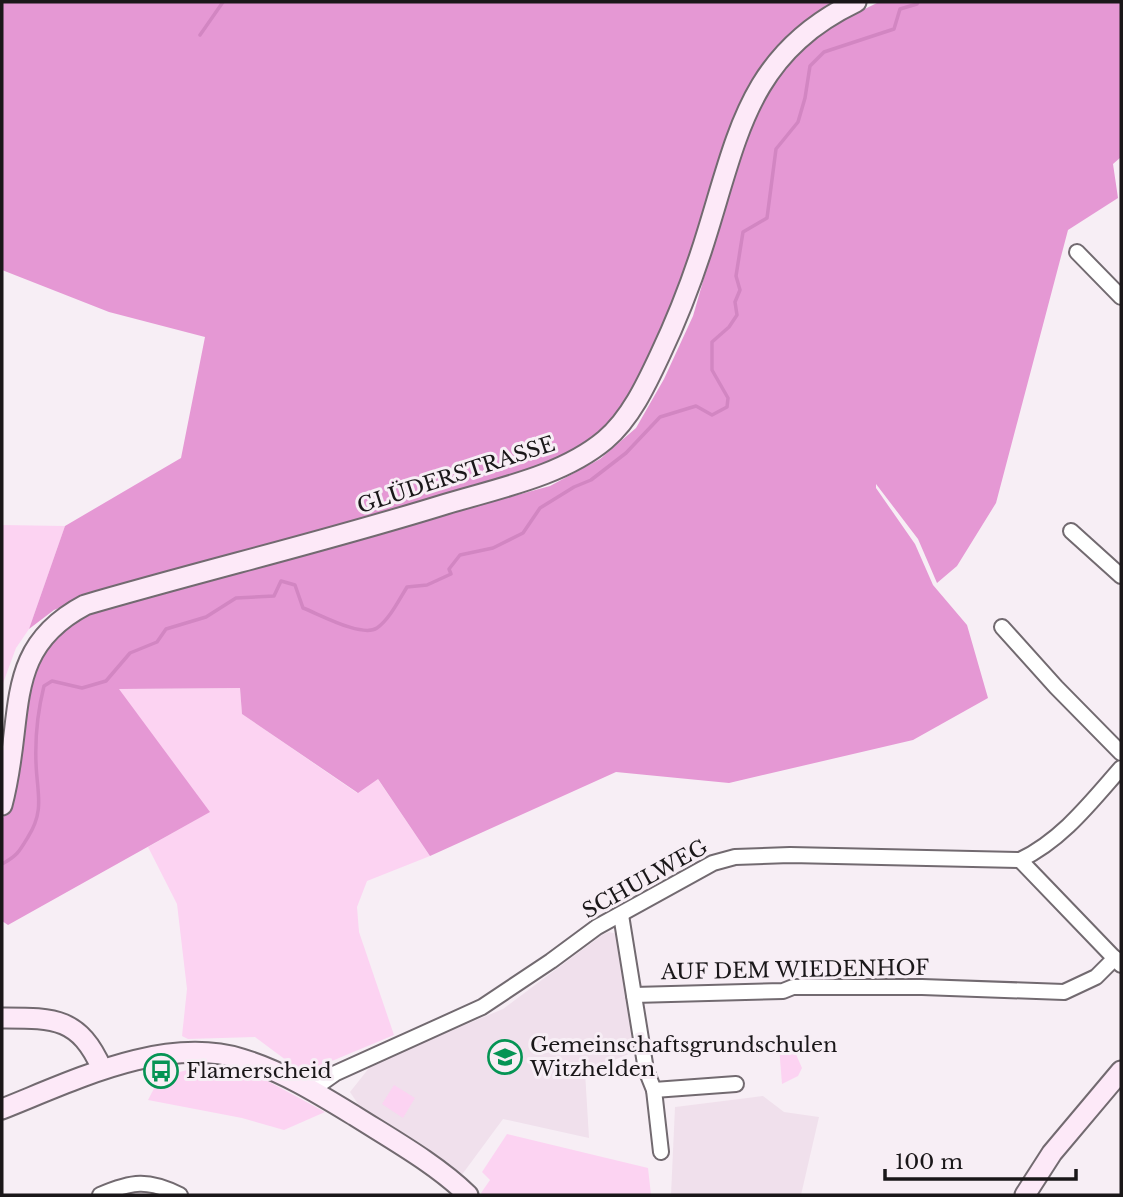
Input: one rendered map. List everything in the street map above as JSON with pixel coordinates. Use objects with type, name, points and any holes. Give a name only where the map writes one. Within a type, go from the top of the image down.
[{"type":"main road","name":"GLÜDERSTRASSE","points":[[2,805],[8,773],[6,695],[10,670],[28,641],[50,622],[85,605],[356,532],[518,482],[575,459],[606,439],[636,401],[674,323],[700,254],[735,139],[751,102],[772,68],[798,38],[824,18],[856,2]]},
{"type":"main road","points":[[2,1018],[49,1020],[71,1027],[83,1035],[102,1069]]},
{"type":"main road","points":[[2,1109],[102,1069],[161,1056],[201,1052],[221,1054],[269,1069],[312,1090],[423,1160],[468,1195]]},
{"type":"main road","points":[[1025,1195],[1052,1153],[1121,1071]]},
{"type":"street","points":[[1077,251],[1121,298]]},
{"type":"street","points":[[1071,531],[1121,576]]},
{"type":"street","points":[[1002,627],[1121,753]]},
{"type":"street","points":[[1118,962],[1020,860],[1034,853],[1075,820],[1121,768]]},
{"type":"street","name":"SCHULWEG","points":[[312,1090],[336,1073],[482,1007],[597,927],[713,863],[735,857],[790,855],[1020,860]]},
{"type":"street","points":[[621,915],[646,1070],[654,1090],[661,1152]]},
{"type":"street","name":"AUF DEM WIEDENHOF","points":[[634,995],[783,991],[793,986],[1064,992],[1096,977],[1118,962]]},
{"type":"street","points":[[654,1090],[736,1084]]},
{"type":"street","points":[[100,1195],[131,1183],[147,1183],[180,1195]]},
{"type":"shaded area","points":[[2,2],[834,2],[825,6],[800,27],[771,55],[749,84],[727,135],[694,249],[653,354],[634,388],[607,426],[581,448],[533,469],[460,492],[93,595],[54,610],[29,629],[65,526],[181,458],[205,337],[109,312],[2,270]]},
{"type":"shaded area","points":[[879,2],[1121,2],[1121,157],[1113,164],[1118,198],[1068,230],[996,503],[957,566],[937,583],[918,539],[876,484],[876,488],[915,544],[933,585],[967,625],[988,698],[913,740],[729,783],[616,772],[430,856],[378,779],[358,793],[242,714],[240,688],[119,689],[210,812],[8,925],[2,921],[2,820],[8,808],[23,660],[85,613],[550,486],[600,459],[636,428],[664,379],[693,316],[736,167],[757,114],[777,78],[812,41],[832,25]]},
{"type":"shaded area","points":[[2,525],[65,526],[29,629],[16,648],[2,686]]},
{"type":"shaded area","points":[[240,688],[242,714],[357,793],[377,778],[430,856],[367,881],[357,907],[359,932],[394,1035],[308,1071],[298,1069],[255,1037],[188,1039],[182,1036],[187,989],[177,904],[148,847],[209,812],[118,689]]},
{"type":"shaded area","name":"Gemeinschaftsgrundschulen Witzhelden","points":[[609,932],[620,938],[636,1051],[585,1072],[589,1138],[503,1119],[461,1176],[362,1110],[350,1092],[373,1063],[503,1009]]},
{"type":"shaded area","points":[[792,1045],[802,1068],[798,1076],[782,1084],[779,1046]]},
{"type":"shaded area","points":[[203,1066],[264,1079],[325,1112],[284,1130],[242,1118],[148,1100],[160,1077]]},
{"type":"shaded area","points":[[394,1085],[415,1098],[403,1118],[382,1104]]},
{"type":"shaded area","points":[[763,1096],[784,1112],[819,1117],[801,1195],[671,1195],[675,1107]]},
{"type":"shaded area","points":[[507,1134],[648,1168],[651,1195],[483,1195],[481,1193],[490,1180],[482,1172]]},
{"type":"waterway","points":[[200,35],[223,2]]},
{"type":"waterway","points":[[2,864],[20,850],[37,818],[37,734],[44,686],[52,681],[82,688],[106,681],[130,653],[157,642],[166,629],[206,617],[236,598],[274,596],[281,581],[295,585],[303,608],[351,628],[377,628],[390,615],[407,587],[427,585],[451,574],[449,569],[460,555],[493,548],[523,533],[540,508],[591,480],[626,453],[660,417],[696,406],[712,415],[727,407],[728,398],[712,370],[712,342],[729,327],[737,315],[735,302],[740,290],[736,276],[743,232],[767,218],[776,149],[798,122],[810,66],[824,52],[894,29],[900,9],[918,2]]},
{"type":"place","name":"Gemeinschaftsgrundschulen Witzhelden","points":[[505,1057]]},
{"type":"place","name":"Flamerscheid","points":[[161,1071]]}]
